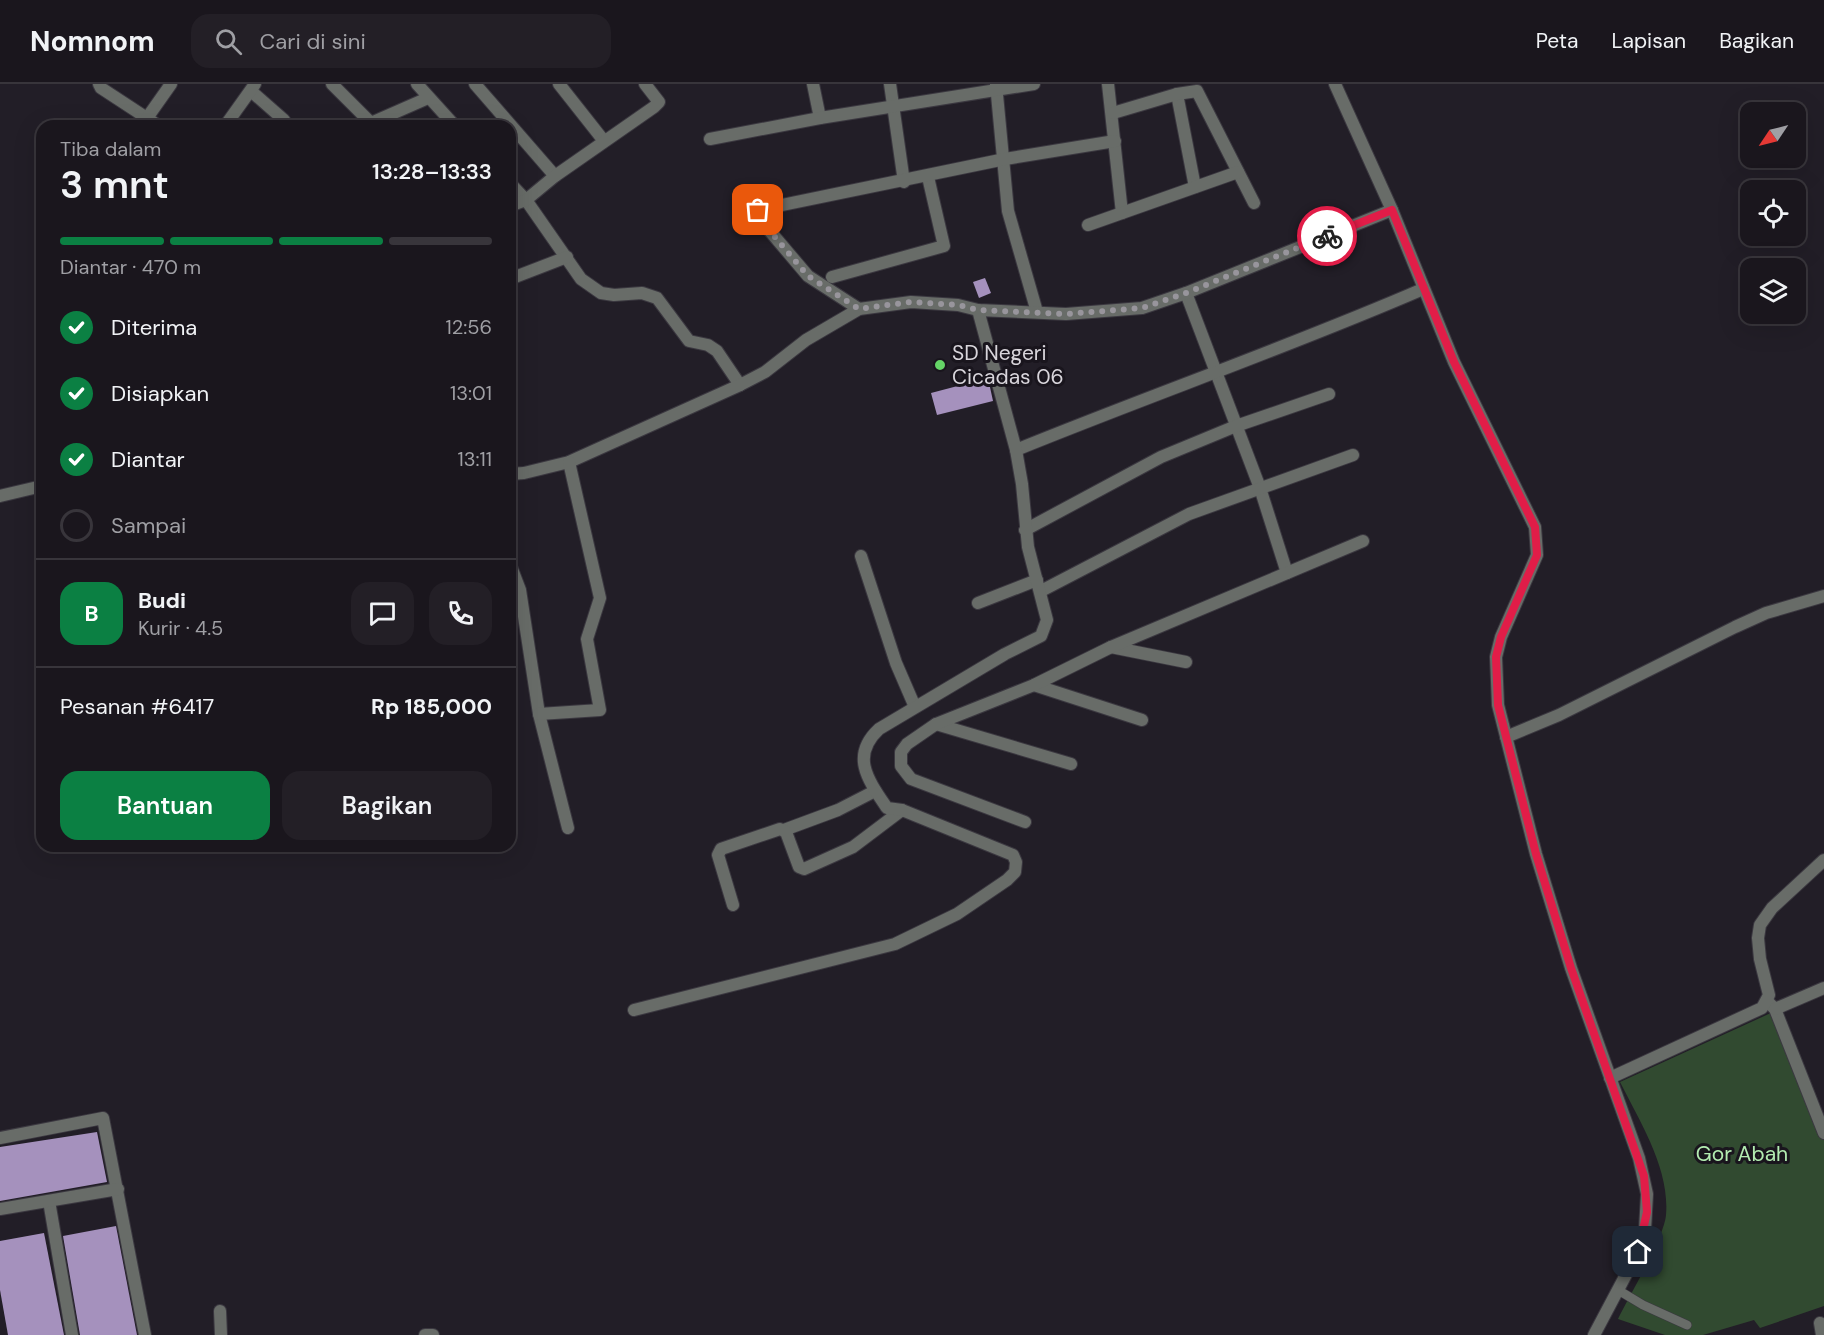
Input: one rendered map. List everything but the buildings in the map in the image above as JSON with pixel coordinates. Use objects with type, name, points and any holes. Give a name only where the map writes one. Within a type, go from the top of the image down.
[{"type":"street","points":[[99,84],[101,88],[150,120]]},
{"type":"street","points":[[147,118],[171,84]]},
{"type":"street","points":[[332,84],[367,120]]},
{"type":"street","points":[[417,84],[449,120]]},
{"type":"street","points":[[476,84],[507,120]]},
{"type":"street","points":[[559,84],[604,141]]},
{"type":"street","points":[[516,204],[526,200],[555,176],[659,102],[645,84]]},
{"type":"street","points":[[813,84],[820,118]]},
{"type":"street","points":[[890,84],[904,182]]},
{"type":"street","points":[[710,139],[997,87],[1034,84]]},
{"type":"street","points":[[1108,84],[1113,113],[1122,213]]},
{"type":"street","points":[[1335,84],[1392,210],[1454,362],[1535,527],[1537,555],[1501,637],[1496,657],[1496,689],[1536,854],[1571,968],[1639,1158],[1647,1194],[1645,1230],[1638,1252],[1594,1335]]},
{"type":"street","points":[[229,120],[253,87],[284,120]]},
{"type":"street","points":[[997,87],[1013,232],[1037,312]]},
{"type":"street","points":[[1113,113],[1177,94],[1197,91],[1254,203]]},
{"type":"street","points":[[1177,94],[1195,187]]},
{"type":"street","points":[[377,120],[428,98]]},
{"type":"street","points":[[516,131],[555,176]]},
{"type":"street","points":[[859,309],[808,276],[763,223],[758,210],[904,182],[1005,159],[1115,141]]},
{"type":"street","points":[[1088,225],[1238,172]]},
{"type":"street","points":[[832,277],[944,246],[928,177]]},
{"type":"street","points":[[516,189],[526,200],[581,279],[601,293],[614,295],[642,293],[657,298],[688,341],[708,345],[717,351],[740,385]]},
{"type":"street","points":[[516,474],[569,462],[740,385],[765,372],[806,340],[859,309],[910,302],[958,305],[978,310],[1089,314],[1130,309],[1186,293],[1392,210]]},
{"type":"street","points":[[516,277],[567,257]]},
{"type":"street","points":[[1016,450],[1145,398],[1216,373],[1423,288]]},
{"type":"street","points":[[1186,293],[1260,488],[1287,573]]},
{"type":"street","points":[[634,1010],[895,944],[957,914],[1015,872],[1016,862],[1013,855],[994,845],[902,810],[887,808],[875,791],[863,763],[863,751],[868,740],[893,719],[1005,654],[1041,636],[1047,620],[1025,530],[1022,484],[1016,450],[978,310]]},
{"type":"street","points":[[1025,530],[1161,458],[1236,426],[1329,394]]},
{"type":"street","points":[[978,603],[1039,586],[1190,514],[1353,455]]},
{"type":"street","points":[[539,714],[600,710],[587,639],[600,598],[569,462]]},
{"type":"street","points":[[0,496],[36,487]]},
{"type":"street","points":[[1025,822],[911,779],[901,766],[901,752],[907,744],[936,724],[1034,685],[1112,646],[1363,541]]},
{"type":"street","points":[[861,556],[896,663],[915,707]]},
{"type":"street","points":[[516,580],[520,590],[539,714],[568,828]]},
{"type":"street","points":[[1506,737],[1559,716],[1766,613],[1824,596]]},
{"type":"street","points":[[1112,646],[1186,662]]},
{"type":"street","points":[[1034,685],[1142,720]]},
{"type":"street","points":[[936,724],[1071,764]]},
{"type":"street","points":[[733,905],[718,851],[838,810],[875,791]]},
{"type":"street","points":[[784,830],[799,867],[804,869],[853,847],[902,810]]},
{"type":"street","points":[[1824,860],[1772,908],[1761,924],[1758,938],[1760,959],[1769,988],[1771,1005],[1824,1133]]},
{"type":"street","points":[[1610,1078],[1771,1005],[1824,988]]},
{"type":"street","points":[[0,1138],[101,1116],[118,1189],[145,1335]]},
{"type":"street","points":[[0,1209],[118,1189]]},
{"type":"street","points":[[48,1201],[72,1335]]},
{"type":"street","points":[[220,1311],[222,1335]]},
{"type":"lane","points":[[1618,1290],[1643,1305],[1687,1325]]},
{"type":"green space","name":"Gor Abah","points":[[1773,1012],[1824,1139],[1824,1306],[1760,1328],[1754,1320],[1703,1335],[1665,1335],[1618,1319],[1653,1252],[1666,1215],[1666,1198],[1658,1163],[1620,1082]]},
{"type":"way so far","points":[[758,210],[763,223],[808,276],[859,309],[910,302],[958,305],[978,310],[1066,314],[1089,314],[1142,308],[1186,293],[1327,236]]},
{"type":"place","name":"SD Negeri Cicadas 06","points":[[940,365]]},
{"type":"route","points":[[1327,236],[1392,210],[1454,362],[1535,527],[1537,555],[1532,571],[1501,637],[1496,657],[1494,671],[1498,705],[1536,854],[1571,968],[1644,1176],[1647,1212],[1645,1230],[1638,1252]]}]
